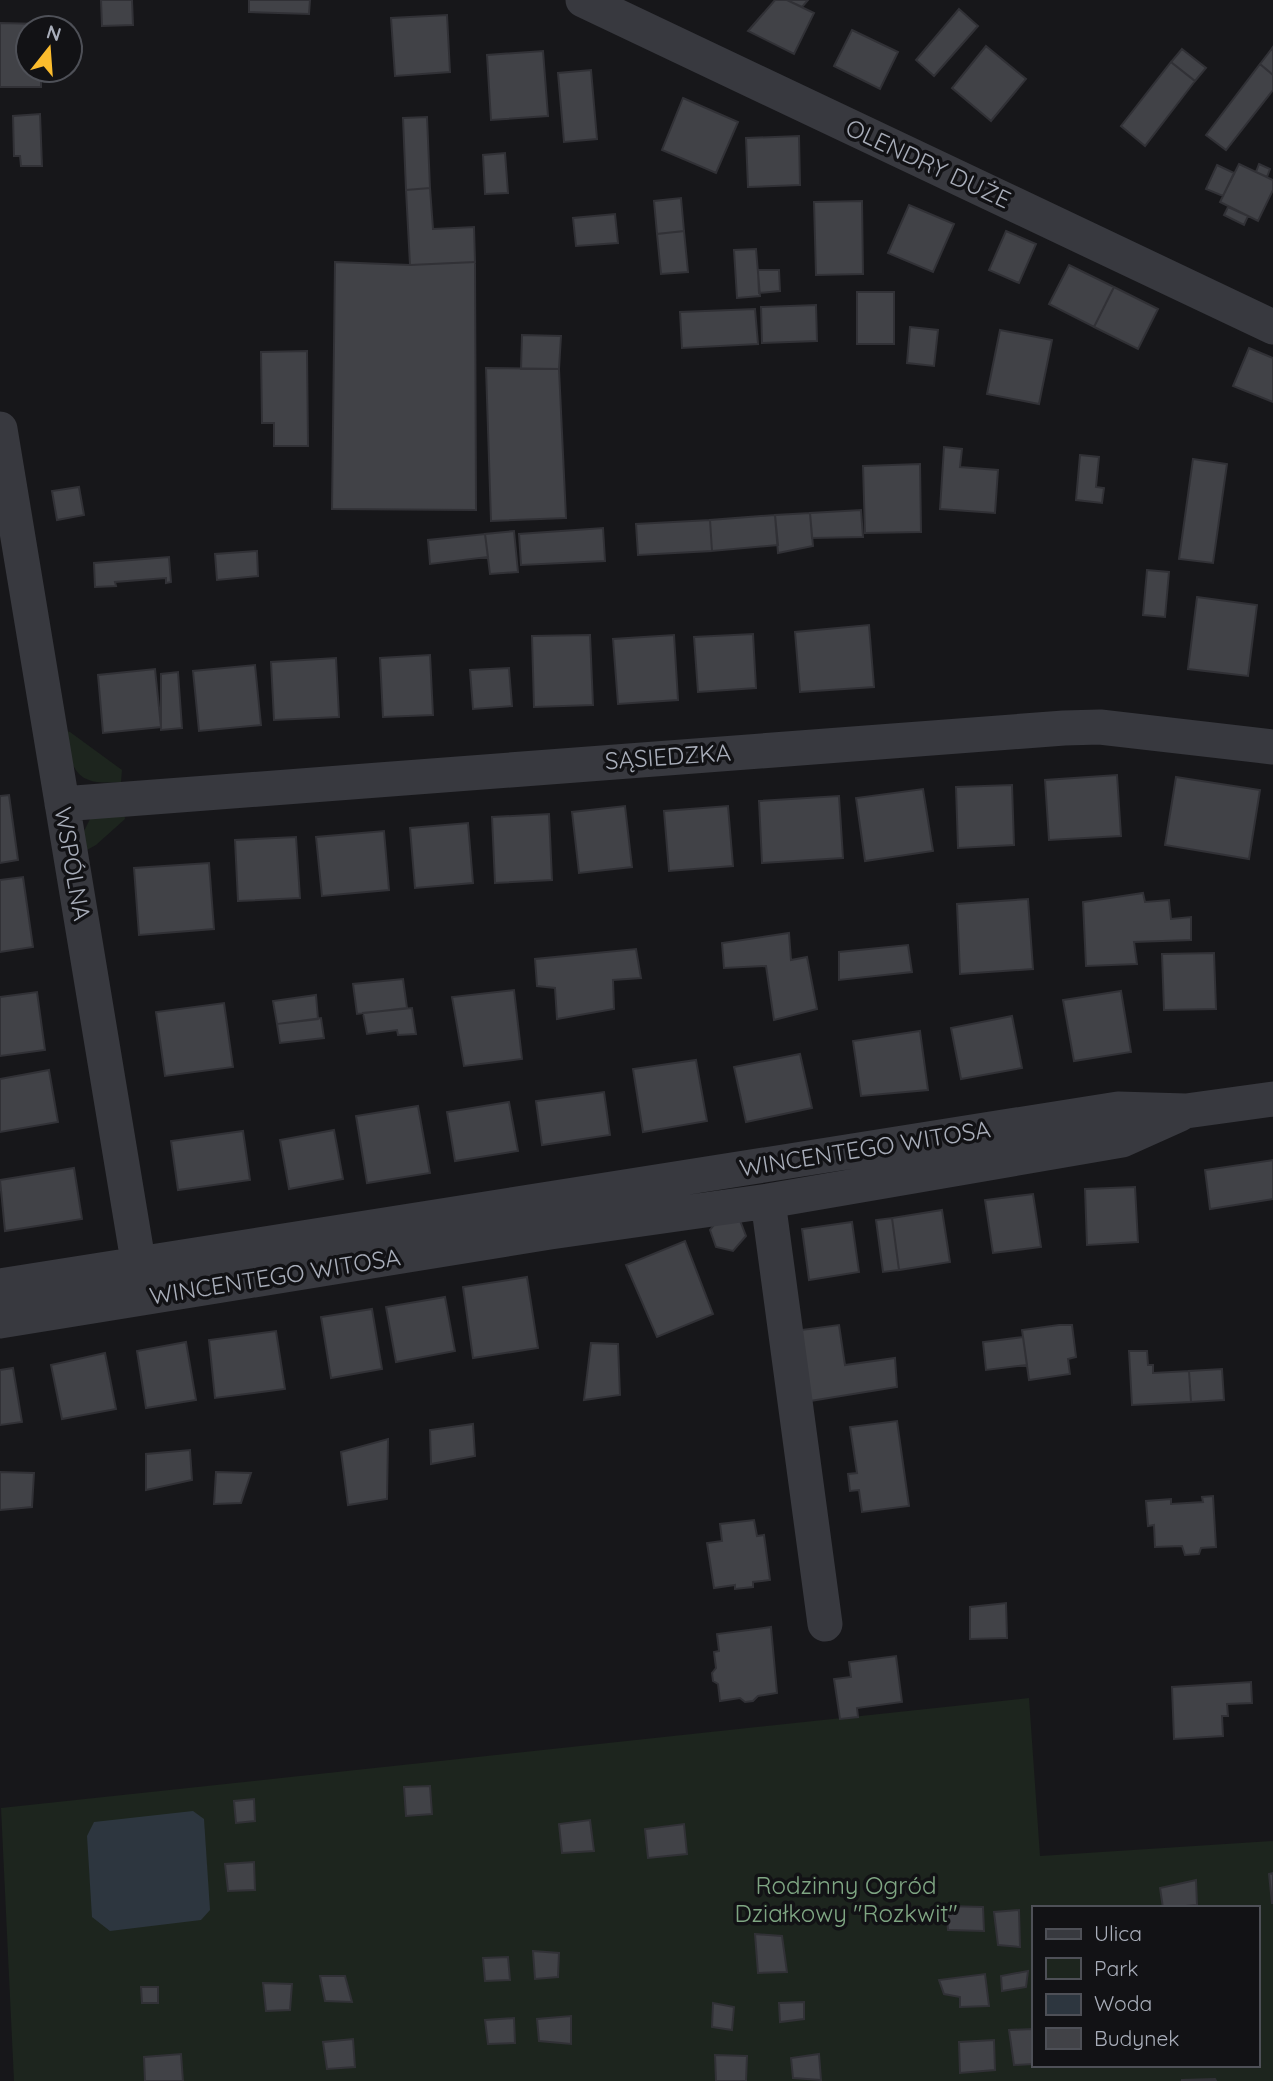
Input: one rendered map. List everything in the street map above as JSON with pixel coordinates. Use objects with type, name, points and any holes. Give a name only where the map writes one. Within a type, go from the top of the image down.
[{"type":"street","name":"OLENDRY DUŻE","points":[[583,0],[1273,327]]},
{"type":"street","name":"WSPÓLNA","points":[[0,429],[145,1298]]},
{"type":"street","name":"SĄSIEDZKA","points":[[62,804],[1064,728],[1100,727],[1273,747]]},
{"type":"street","name":"WINCENTEGO WITOSA","points":[[0,1321],[145,1298],[548,1217],[1118,1108],[1186,1111],[1273,1099]]},
{"type":"street","name":"WINCENTEGO WITOSA","points":[[0,1286],[138,1264],[548,1217],[768,1201],[1122,1140],[1186,1111]]},
{"type":"street","name":"WINCENTEGO WITOSA","points":[[768,1201],[825,1624]]},
{"type":"green space","points":[[63,730],[70,732],[122,770],[121,782],[94,781],[78,773],[73,766]]},
{"type":"green space","points":[[124,810],[125,819],[96,845],[83,852],[83,833],[90,819]]},
{"type":"green space","name":"Rodzinny Ogród Działkowy \"Rozkwit\"","points":[[1029,1698],[1040,1856],[1273,1841],[1273,2081],[14,2081],[1,1808]]},
{"type":"water","points":[[193,1811],[204,1819],[210,1910],[201,1920],[110,1931],[92,1917],[87,1836],[94,1822]]},
{"type":"building","points":[[101,0],[132,0],[133,25],[102,26]]},
{"type":"building","points":[[249,0],[310,0],[309,14],[249,12]]},
{"type":"building","points":[[775,0],[787,0],[814,13],[794,54],[748,31]]},
{"type":"building","points":[[787,0],[808,0],[802,7]]},
{"type":"building","points":[[959,9],[978,26],[934,76],[916,60]]},
{"type":"building","points":[[447,15],[450,72],[395,76],[391,18]]},
{"type":"building","points":[[0,23],[14,23],[14,84],[41,84],[41,87],[0,87]]},
{"type":"building","points":[[852,30],[898,52],[880,89],[834,66]]},
{"type":"building","points":[[986,46],[1026,79],[991,121],[952,88]]},
{"type":"building","points":[[1273,47],[1273,75],[1260,64]]},
{"type":"building","points":[[1182,49],[1206,68],[1195,81],[1171,62]]},
{"type":"building","points":[[543,51],[548,116],[491,120],[487,55]]},
{"type":"building","points":[[1171,62],[1195,81],[1145,146],[1121,126]]},
{"type":"building","points":[[1260,64],[1273,75],[1273,90],[1226,150],[1206,135]]},
{"type":"building","points":[[591,70],[597,139],[564,142],[558,73]]},
{"type":"building","points":[[683,98],[738,122],[716,173],[662,150]]},
{"type":"building","points":[[40,114],[42,166],[21,166],[20,156],[14,156],[13,116]]},
{"type":"building","points":[[427,117],[430,188],[406,190],[403,118]]},
{"type":"building","points":[[799,136],[800,185],[748,187],[746,138]]},
{"type":"building","points":[[505,153],[508,193],[485,194],[483,155]]},
{"type":"building","points":[[1239,164],[1273,180],[1273,190],[1258,221],[1220,202]]},
{"type":"building","points":[[1259,164],[1270,169],[1267,177],[1256,172]]},
{"type":"building","points":[[1217,165],[1234,173],[1223,196],[1206,189]]},
{"type":"building","points":[[430,188],[433,229],[474,227],[475,262],[410,265],[406,190]]},
{"type":"building","points":[[681,198],[684,231],[657,234],[654,201]]},
{"type":"building","points":[[862,201],[863,274],[816,275],[814,202]]},
{"type":"building","points":[[909,205],[954,224],[933,272],[888,253]]},
{"type":"building","points":[[1228,207],[1248,216],[1244,225],[1224,215]]},
{"type":"building","points":[[615,214],[618,243],[576,246],[573,218]]},
{"type":"building","points":[[684,231],[688,272],[661,274],[657,234]]},
{"type":"building","points":[[1006,231],[1036,244],[1019,283],[989,270]]},
{"type":"building","points":[[756,249],[760,296],[737,298],[734,250]]},
{"type":"building","points":[[335,262],[410,265],[475,262],[476,510],[332,509]]},
{"type":"building","points":[[1069,265],[1114,287],[1094,327],[1049,304]]},
{"type":"building","points":[[758,270],[779,270],[780,291],[759,293]]},
{"type":"building","points":[[1114,287],[1158,309],[1138,349],[1094,327]]},
{"type":"building","points":[[857,292],[894,292],[894,344],[857,344]]},
{"type":"building","points":[[816,305],[817,341],[762,343],[761,307]]},
{"type":"building","points":[[755,309],[758,344],[682,348],[680,312]]},
{"type":"building","points":[[910,327],[938,330],[934,366],[907,363]]},
{"type":"building","points":[[1000,330],[1052,340],[1039,404],[987,394]]},
{"type":"building","points":[[522,335],[561,336],[559,369],[521,369]]},
{"type":"building","points":[[1249,348],[1273,358],[1273,402],[1233,386]]},
{"type":"building","points":[[307,351],[308,446],[274,446],[274,423],[262,423],[261,352]]},
{"type":"building","points":[[486,368],[559,369],[566,518],[491,521]]},
{"type":"building","points":[[944,447],[962,449],[960,467],[998,470],[995,513],[940,509]]},
{"type":"building","points":[[1080,455],[1099,457],[1096,487],[1104,488],[1102,503],[1076,500]]},
{"type":"building","points":[[1193,459],[1227,464],[1213,563],[1179,559]]},
{"type":"building","points":[[920,464],[921,532],[865,533],[863,466]]},
{"type":"building","points":[[79,487],[84,515],[57,520],[52,491]]},
{"type":"building","points":[[861,510],[863,537],[812,538],[810,513]]},
{"type":"building","points":[[810,513],[813,546],[778,553],[775,515]]},
{"type":"building","points":[[775,515],[778,545],[712,551],[710,520]]},
{"type":"building","points":[[710,520],[712,551],[638,555],[636,524]]},
{"type":"building","points":[[603,528],[605,561],[521,565],[519,534]]},
{"type":"building","points":[[514,531],[518,572],[490,574],[485,534]]},
{"type":"building","points":[[485,534],[488,557],[430,564],[428,540]]},
{"type":"building","points":[[257,551],[258,576],[217,580],[215,554]]},
{"type":"building","points":[[169,557],[171,582],[166,583],[166,578],[115,582],[116,586],[95,587],[94,563]]},
{"type":"building","points":[[1147,570],[1169,572],[1165,617],[1143,615]]},
{"type":"building","points":[[1197,597],[1257,605],[1248,676],[1188,669]]},
{"type":"building","points":[[869,625],[874,687],[800,692],[795,632]]},
{"type":"building","points":[[753,634],[756,688],[698,692],[694,637]]},
{"type":"building","points":[[590,635],[593,705],[534,707],[532,636]]},
{"type":"building","points":[[674,635],[678,700],[618,704],[613,639]]},
{"type":"building","points":[[430,655],[433,715],[383,717],[380,658]]},
{"type":"building","points":[[336,658],[339,717],[274,720],[271,662]]},
{"type":"building","points":[[255,665],[261,725],[199,731],[193,671]]},
{"type":"building","points":[[509,668],[512,706],[473,709],[470,670]]},
{"type":"building","points":[[155,669],[161,727],[103,733],[98,675]]},
{"type":"building","points":[[178,672],[182,728],[161,730],[161,674]]},
{"type":"building","points":[[1117,775],[1121,836],[1049,840],[1045,780]]},
{"type":"building","points":[[1176,777],[1260,790],[1249,859],[1165,845]]},
{"type":"building","points":[[1012,785],[1014,845],[958,848],[956,787]]},
{"type":"building","points":[[923,789],[933,851],[865,861],[856,798]]},
{"type":"building","points":[[9,795],[18,860],[0,863],[0,796]]},
{"type":"building","points":[[839,796],[843,858],[762,863],[759,801]]},
{"type":"building","points":[[625,806],[632,867],[579,873],[572,812]]},
{"type":"building","points":[[728,806],[733,866],[669,871],[664,811]]},
{"type":"building","points":[[549,814],[552,880],[495,883],[492,817]]},
{"type":"building","points":[[468,823],[473,883],[415,888],[410,828]]},
{"type":"building","points":[[384,831],[389,890],[322,896],[316,837]]},
{"type":"building","points":[[296,837],[300,898],[238,901],[235,840]]},
{"type":"building","points":[[209,863],[214,929],[139,935],[134,868]]},
{"type":"building","points":[[23,877],[33,947],[0,952],[0,880]]},
{"type":"building","points":[[1143,893],[1145,902],[1169,900],[1171,919],[1191,917],[1191,940],[1134,942],[1137,964],[1086,966],[1083,902]]},
{"type":"building","points":[[1028,899],[1033,969],[960,974],[957,904]]},
{"type":"building","points":[[789,933],[791,960],[807,957],[817,1009],[774,1020],[766,966],[724,968],[722,943]]},
{"type":"building","points":[[908,945],[912,972],[839,980],[839,952]]},
{"type":"building","points":[[636,949],[641,978],[613,980],[614,1009],[557,1019],[555,988],[537,986],[535,959]]},
{"type":"building","points":[[1214,953],[1216,1009],[1164,1010],[1162,954]]},
{"type":"building","points":[[403,979],[407,1008],[357,1014],[353,984]]},
{"type":"building","points":[[514,990],[522,1059],[464,1066],[452,997]]},
{"type":"building","points":[[1121,991],[1131,1052],[1074,1061],[1063,1000]]},
{"type":"building","points":[[37,992],[45,1050],[0,1056],[0,997]]},
{"type":"building","points":[[316,995],[318,1019],[277,1024],[273,1001]]},
{"type":"building","points":[[224,1003],[233,1067],[165,1076],[156,1012]]},
{"type":"building","points":[[412,1008],[416,1034],[398,1035],[397,1030],[367,1034],[363,1013]]},
{"type":"building","points":[[1012,1016],[1022,1068],[961,1079],[951,1028]]},
{"type":"building","points":[[321,1018],[324,1038],[280,1043],[277,1024]]},
{"type":"building","points":[[920,1031],[928,1090],[861,1096],[853,1041]]},
{"type":"building","points":[[800,1054],[812,1108],[746,1122],[734,1067]]},
{"type":"building","points":[[696,1060],[707,1121],[643,1132],[633,1069]]},
{"type":"building","points":[[49,1070],[58,1122],[0,1132],[0,1079]]},
{"type":"building","points":[[604,1092],[610,1135],[542,1145],[536,1101]]},
{"type":"building","points":[[509,1102],[518,1151],[455,1161],[447,1112]]},
{"type":"building","points":[[418,1106],[430,1173],[367,1183],[356,1116]]},
{"type":"building","points":[[334,1130],[343,1179],[289,1189],[280,1140]]},
{"type":"building","points":[[243,1131],[250,1180],[178,1190],[171,1141]]},
{"type":"building","points":[[1273,1160],[1273,1199],[1210,1209],[1205,1170]]},
{"type":"building","points":[[74,1168],[82,1219],[5,1231],[0,1180]]},
{"type":"building","points":[[1135,1187],[1138,1242],[1087,1245],[1085,1189]]},
{"type":"building","points":[[1033,1194],[1041,1247],[993,1253],[985,1200]]},
{"type":"building","points":[[942,1210],[950,1262],[899,1270],[892,1218]]},
{"type":"building","points":[[722,1215],[739,1218],[746,1236],[733,1251],[716,1247],[710,1230]]},
{"type":"building","points":[[892,1218],[899,1270],[883,1272],[876,1220]]},
{"type":"building","points":[[852,1222],[859,1272],[809,1280],[802,1229]]},
{"type":"building","points":[[685,1241],[713,1314],[657,1337],[626,1265]]},
{"type":"building","points":[[527,1277],[538,1348],[473,1358],[463,1287]]},
{"type":"building","points":[[445,1297],[455,1351],[396,1362],[386,1307]]},
{"type":"building","points":[[372,1309],[382,1369],[331,1378],[321,1317]]},
{"type":"building","points":[[839,1325],[845,1365],[895,1358],[897,1387],[810,1401],[801,1330]]},
{"type":"building","points":[[1072,1325],[1076,1357],[1068,1359],[1070,1374],[1029,1380],[1022,1330]]},
{"type":"building","points":[[276,1331],[285,1389],[215,1398],[209,1340]]},
{"type":"building","points":[[1023,1337],[1027,1365],[986,1370],[983,1342]]},
{"type":"building","points":[[186,1342],[196,1400],[146,1408],[137,1351]]},
{"type":"building","points":[[591,1343],[618,1344],[620,1395],[584,1400]]},
{"type":"building","points":[[1129,1351],[1147,1351],[1148,1365],[1153,1365],[1153,1373],[1189,1371],[1191,1402],[1132,1405]]},
{"type":"building","points":[[105,1353],[116,1409],[62,1419],[51,1365]]},
{"type":"building","points":[[13,1368],[22,1422],[0,1425],[0,1370]]},
{"type":"building","points":[[1222,1369],[1224,1400],[1191,1402],[1189,1371]]},
{"type":"building","points":[[897,1421],[909,1506],[862,1512],[859,1490],[850,1491],[848,1474],[857,1473],[850,1427]]},
{"type":"building","points":[[473,1424],[475,1456],[431,1464],[430,1430]]},
{"type":"building","points":[[388,1439],[387,1499],[348,1505],[341,1452]]},
{"type":"building","points":[[190,1450],[192,1480],[146,1490],[146,1454]]},
{"type":"building","points":[[0,1472],[34,1473],[32,1507],[0,1510]]},
{"type":"building","points":[[216,1472],[251,1473],[241,1503],[214,1504]]},
{"type":"building","points":[[1213,1496],[1216,1547],[1201,1548],[1199,1554],[1185,1555],[1182,1546],[1155,1547],[1154,1525],[1148,1526],[1146,1501],[1171,1499],[1171,1504],[1203,1502],[1202,1497]]},
{"type":"building","points":[[754,1520],[757,1536],[764,1535],[770,1580],[753,1582],[753,1587],[735,1589],[735,1585],[714,1588],[707,1543],[722,1541],[720,1524]]},
{"type":"building","points":[[1006,1603],[1007,1638],[970,1639],[970,1607]]},
{"type":"building","points":[[771,1627],[777,1693],[758,1696],[753,1701],[745,1702],[740,1698],[720,1701],[718,1684],[713,1681],[712,1673],[716,1668],[714,1652],[719,1651],[717,1634]]},
{"type":"building","points":[[896,1656],[902,1702],[857,1708],[858,1717],[840,1719],[834,1679],[851,1677],[849,1662]]},
{"type":"building","points":[[1251,1682],[1252,1703],[1227,1704],[1228,1716],[1222,1716],[1223,1736],[1174,1739],[1172,1687]]},
{"type":"building","points":[[430,1786],[432,1814],[406,1816],[404,1787]]},
{"type":"building","points":[[254,1799],[255,1821],[236,1823],[234,1801]]},
{"type":"building","points":[[590,1820],[594,1851],[562,1853],[559,1824]]},
{"type":"building","points":[[684,1824],[687,1854],[648,1858],[645,1829]]},
{"type":"building","points":[[254,1862],[255,1890],[228,1891],[225,1864]]},
{"type":"building","points":[[1273,1873],[1273,1903],[1272,1903],[1269,1874]]},
{"type":"building","points":[[1196,1880],[1197,1905],[1163,1906],[1160,1888]]},
{"type":"building","points":[[946,1906],[983,1907],[984,1931],[948,1930]]},
{"type":"building","points":[[1019,1910],[1020,1947],[998,1945],[994,1912]]},
{"type":"building","points":[[755,1934],[782,1936],[787,1972],[758,1973]]},
{"type":"building","points":[[533,1951],[559,1953],[558,1977],[535,1979]]},
{"type":"building","points":[[508,1957],[510,1980],[485,1981],[483,1958]]},
{"type":"building","points":[[1028,1971],[1026,1987],[1002,1991],[1001,1976]]},
{"type":"building","points":[[985,1974],[989,2006],[960,2007],[960,1997],[944,1994],[939,1980]]},
{"type":"building","points":[[320,1976],[345,1976],[352,2002],[325,2001]]},
{"type":"building","points":[[263,1983],[292,1984],[290,2010],[266,2011]]},
{"type":"building","points":[[141,1987],[158,1987],[158,2003],[142,2003]]},
{"type":"building","points":[[804,2002],[804,2019],[780,2022],[779,2003]]},
{"type":"building","points":[[713,2003],[734,2007],[732,2030],[712,2027]]},
{"type":"building","points":[[571,2016],[571,2044],[539,2041],[537,2019]]},
{"type":"building","points":[[514,2018],[515,2043],[488,2044],[485,2020]]},
{"type":"building","points":[[1032,2029],[1032,2064],[1014,2065],[1009,2030]]},
{"type":"building","points":[[353,2039],[355,2067],[327,2069],[323,2042]]},
{"type":"building","points":[[994,2040],[995,2070],[960,2073],[959,2042]]},
{"type":"building","points":[[181,2054],[183,2081],[145,2081],[144,2057]]},
{"type":"building","points":[[819,2054],[821,2080],[793,2078],[791,2058]]},
{"type":"building","points":[[715,2055],[747,2056],[746,2081],[716,2081]]},
{"type":"building","points":[[1215,2079],[1216,2081],[1181,2080]]}]
